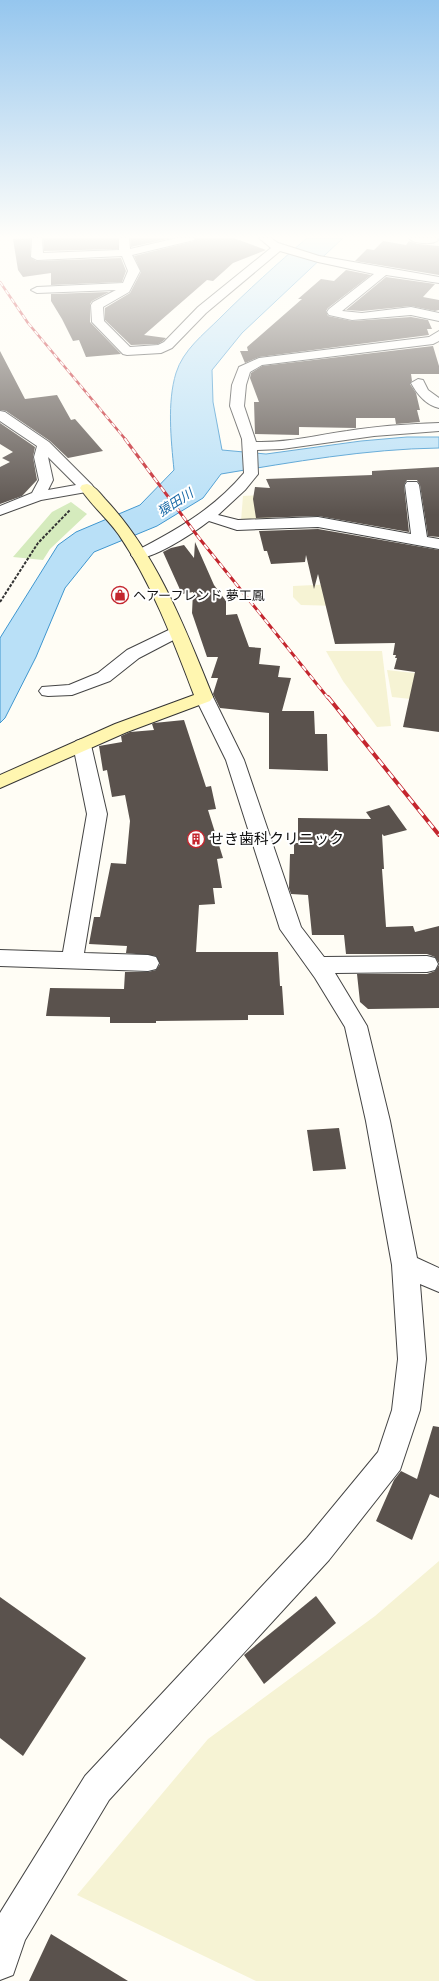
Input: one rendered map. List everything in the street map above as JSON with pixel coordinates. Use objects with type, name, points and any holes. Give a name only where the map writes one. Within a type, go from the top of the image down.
[{"type":"street","points":[[107,330],[128,351],[160,349],[168,345],[182,330]]},
{"type":"street","points":[[135,549],[157,546],[207,516],[240,489],[251,474],[249,439],[237,406],[239,385],[244,370],[259,362],[433,340],[439,335]]},
{"type":"street","points":[[418,383],[423,392],[439,404]]},
{"type":"street","points":[[0,415],[44,445],[96,497],[135,549],[177,630],[204,697],[235,760],[291,929],[318,965],[356,1026],[378,1121],[405,1265],[412,1359],[406,1410],[390,1460],[318,1549],[97,1788],[9,1932],[0,1962]]},
{"type":"street","points":[[250,448],[272,447],[337,436],[413,428],[439,427]]},
{"type":"street","points":[[38,496],[46,480],[41,457],[44,445]]},
{"type":"street","points":[[412,485],[420,541]]},
{"type":"street","points":[[0,511],[38,496],[96,497]]},
{"type":"street","points":[[207,516],[237,525],[318,522],[439,544]]},
{"type":"street","points":[[48,691],[72,690],[104,677],[133,654],[177,630]]},
{"type":"street","points":[[0,782],[82,745],[204,697]]},
{"type":"street","points":[[72,961],[97,814],[82,745]]},
{"type":"street","points":[[0,958],[148,963]]},
{"type":"street","points":[[318,965],[427,964]]},
{"type":"street","points":[[405,1265],[439,1280]]},
{"type":"path","points":[[0,602],[38,543],[68,513],[77,501],[96,497]]},
{"type":"shaded area","points":[[243,496],[269,496],[271,519],[241,521]]},
{"type":"shaded area","points":[[336,584],[340,606],[301,605],[293,597],[293,586]]},
{"type":"shaded area","points":[[326,651],[382,651],[391,726],[377,727],[343,681]]},
{"type":"shaded area","points":[[387,670],[423,674],[420,700],[392,697]]},
{"type":"shaded area","points":[[439,1561],[439,1981],[256,1981],[77,1895],[208,1739],[375,1616]]},
{"type":"green space","points":[[71,502],[87,514],[50,549],[43,560],[13,557],[52,512]]},
{"type":"water","name":"猿田川","points":[[207,330],[245,330],[212,370],[213,402],[222,450],[266,454],[361,441],[407,437],[439,437],[439,448],[357,454],[221,474],[203,498],[157,526],[94,552],[65,588],[36,657],[5,718],[0,723],[0,638],[58,545],[76,532],[140,505],[174,470],[170,421],[171,396],[179,365],[194,343]]},
{"type":"building","points":[[68,330],[98,330],[121,354],[86,357],[79,340],[73,341]]},
{"type":"building","points":[[116,330],[149,330],[144,335],[166,338],[158,344],[131,345]]},
{"type":"building","points":[[266,330],[427,330],[429,335],[259,357],[245,363],[240,351],[248,351],[247,347]]},
{"type":"building","points":[[433,346],[439,366],[439,374],[411,374],[412,381],[410,384],[416,393],[420,410],[417,410],[420,422],[396,424],[395,418],[356,418],[356,428],[299,427],[299,435],[255,434],[254,402],[259,402],[250,378],[251,373],[262,366]]},
{"type":"building","points":[[0,351],[25,399],[57,395],[71,420],[75,419],[103,451],[68,458],[50,441],[6,411],[0,410]]},
{"type":"building","points":[[0,423],[35,447],[33,457],[37,480],[22,496],[0,504],[0,467],[10,462],[2,458],[13,452],[0,444]]},
{"type":"building","points":[[439,467],[439,537],[428,536],[420,485],[417,480],[407,480],[404,485],[409,532],[318,516],[256,518],[253,499],[255,487],[270,488],[266,479],[372,475],[372,471]]},
{"type":"building","points":[[318,529],[439,550],[439,732],[403,727],[415,672],[394,669],[397,658],[395,658],[396,655],[393,655],[395,643],[335,644],[318,574],[314,589],[306,555],[305,562],[271,564],[267,551],[264,551],[259,531]]},
{"type":"building","points":[[195,542],[214,585],[226,601],[226,615],[237,614],[249,647],[261,648],[259,664],[280,666],[278,677],[291,678],[282,711],[314,711],[315,734],[327,734],[328,771],[269,769],[269,713],[220,708],[213,694],[218,678],[211,678],[218,657],[207,657],[192,613],[193,592],[182,594],[163,552],[171,548],[184,545],[194,558]]},
{"type":"building","points":[[184,720],[206,787],[211,786],[216,809],[208,810],[223,858],[217,859],[222,888],[213,888],[215,904],[199,905],[196,952],[278,952],[280,986],[282,986],[284,1015],[248,1015],[248,1020],[156,1021],[156,1023],[110,1023],[110,1017],[46,1016],[50,988],[124,989],[125,972],[148,972],[156,970],[160,964],[156,956],[126,953],[127,946],[89,944],[94,917],[100,917],[111,863],[126,864],[130,821],[125,795],[112,797],[107,770],[103,771],[99,746],[122,742],[121,736],[130,732],[154,730],[152,724],[154,723]]},
{"type":"building","points":[[389,805],[407,830],[384,836],[382,834],[384,869],[382,869],[386,927],[413,926],[415,932],[439,926],[439,963],[435,957],[427,954],[346,954],[344,935],[312,935],[308,895],[291,894],[289,888],[290,854],[294,854],[294,843],[298,843],[298,818],[371,819],[366,812]]},
{"type":"building","points":[[439,965],[439,1008],[368,1009],[360,1002],[357,974],[427,974],[435,971]]},
{"type":"building","points":[[339,1128],[346,1169],[313,1171],[307,1130]]},
{"type":"building","points":[[433,1426],[439,1427],[439,1498],[430,1494],[412,1540],[376,1521],[394,1480],[401,1471],[417,1479]]},
{"type":"building","points":[[316,1596],[336,1623],[264,1684],[244,1655]]},
{"type":"building","points":[[0,1597],[86,1658],[23,1756],[0,1738]]},
{"type":"building","points":[[51,1934],[128,1981],[29,1981]]},
{"type":"railway","points":[[34,330],[126,440]]},
{"type":"railway","points":[[125,439],[199,538],[328,698]]},
{"type":"railway","points":[[328,697],[439,835]]},
{"type":"place","name":"ヘアーフレンド 夢工鳳","points":[[120,595]]},
{"type":"place","name":"せき歯科クリニック","points":[[196,839]]}]
